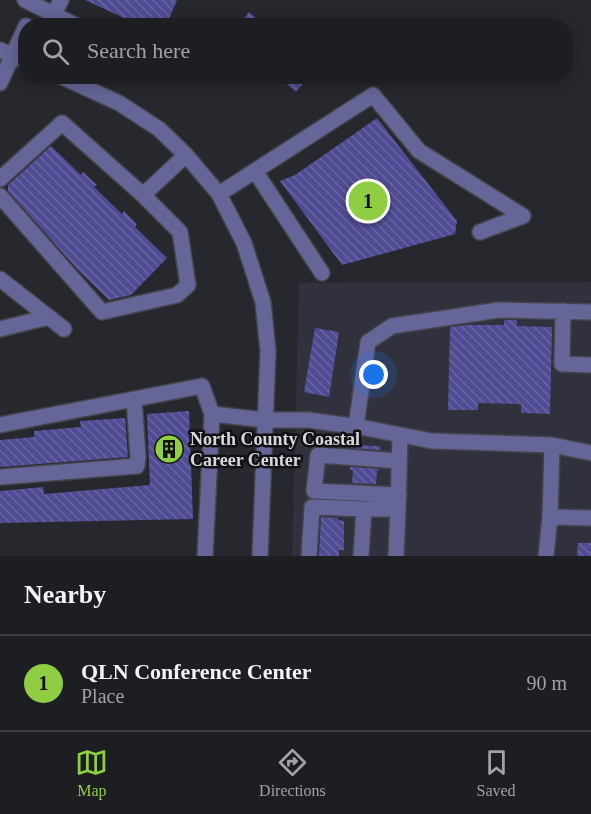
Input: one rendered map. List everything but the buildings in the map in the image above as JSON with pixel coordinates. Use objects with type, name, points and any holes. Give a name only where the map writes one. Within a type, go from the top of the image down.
[{"type":"street","points":[[28,18],[31,2],[58,7],[69,18]]},
{"type":"street","points":[[0,83],[12,55]]},
{"type":"street","points":[[77,84],[119,103],[159,129],[186,155],[219,194],[244,243],[263,302],[268,351],[260,556]]},
{"type":"street","points":[[219,194],[373,95],[419,152],[524,216],[480,232]]},
{"type":"street","points":[[0,179],[62,123],[143,195],[180,232],[188,285],[177,295],[102,312],[0,196]]},
{"type":"street","points":[[143,195],[186,155]]},
{"type":"street","points":[[255,171],[322,273]]},
{"type":"street","points":[[0,279],[64,329]]},
{"type":"street","points":[[356,426],[368,342],[392,326],[499,310],[591,312]]},
{"type":"street","points":[[563,311],[562,364],[591,365]]},
{"type":"street","points":[[0,329],[49,317]]},
{"type":"street","points":[[0,425],[202,386],[212,414],[205,556]]},
{"type":"street","points":[[0,477],[137,466],[134,399]]},
{"type":"street","points":[[212,414],[265,420],[308,420],[356,426],[432,441],[552,445],[591,453]]},
{"type":"street","points":[[396,556],[400,435]]},
{"type":"street","points":[[546,556],[550,517],[552,445]]},
{"type":"street","points":[[398,502],[314,491],[318,455],[399,462]]},
{"type":"street","points":[[309,556],[312,507],[364,509],[398,502]]},
{"type":"street","points":[[361,556],[364,509]]},
{"type":"street","points":[[550,517],[591,518]]},
{"type":"shaded area","points":[[591,282],[591,556],[292,556],[299,283]]},
{"type":"place","name":"QLN Conference Center","points":[[368,201]]},
{"type":"place","name":"North County Coastal Career Center","points":[[169,449]]}]
